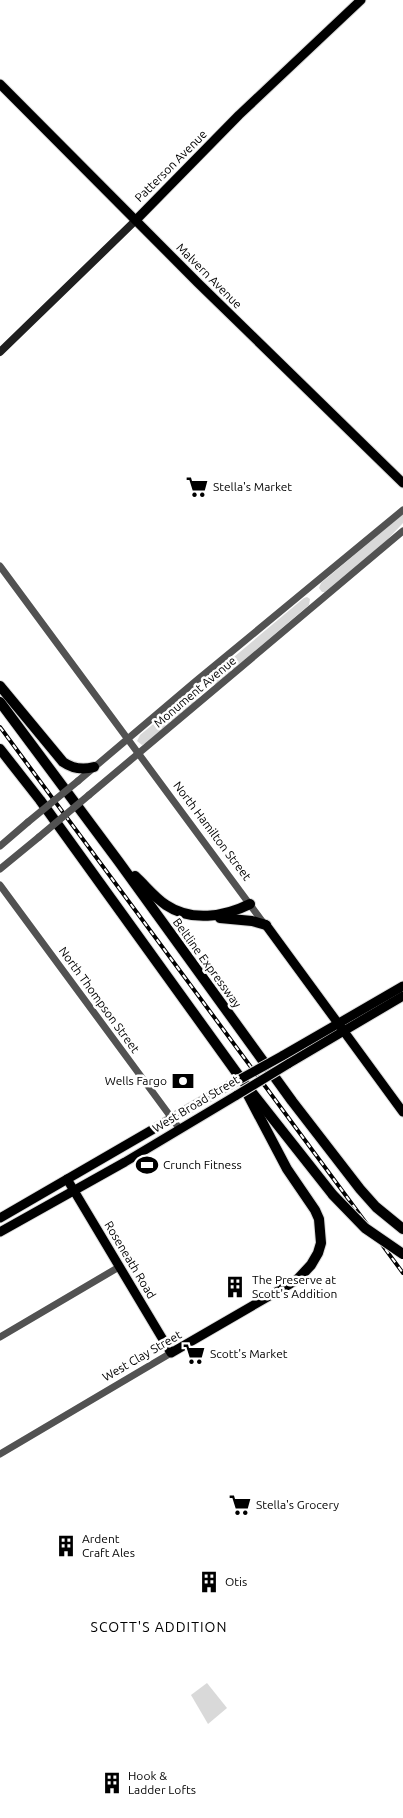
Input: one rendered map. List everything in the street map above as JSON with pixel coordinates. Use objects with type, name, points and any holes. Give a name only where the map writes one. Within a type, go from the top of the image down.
[{"type":"highway","points":[[0,686],[63,762],[68,766],[80,769],[94,767]]},
{"type":"highway","name":"Beltline Expressway","points":[[0,702],[119,862],[314,1131],[360,1189],[376,1206],[403,1229]]},
{"type":"highway","points":[[0,749],[40,800],[239,1076],[333,1195],[365,1228],[403,1254]]},
{"type":"highway","points":[[119,862],[166,905],[184,913],[252,921],[266,925]]},
{"type":"highway","points":[[206,916],[236,911],[250,904]]},
{"type":"highway","points":[[239,1076],[287,1169],[319,1219],[321,1235],[319,1248],[311,1264],[297,1280]]},
{"type":"main road","name":"Patterson Avenue","points":[[0,352],[136,220],[239,115],[361,0]]},
{"type":"main road","name":"Malvern Avenue","points":[[0,84],[210,295],[403,483]]},
{"type":"main road","name":"North Hamilton Street","points":[[266,925],[403,1112]]},
{"type":"main road","name":"West Broad Street","points":[[0,1232],[74,1191],[288,1064],[403,986]]},
{"type":"main road","name":"West Broad Street","points":[[0,1218],[282,1056],[403,996]]},
{"type":"main road","name":"Roseneath Road","points":[[67,1179],[170,1353]]},
{"type":"main road","name":"West Clay Street","points":[[170,1353],[297,1280]]},
{"type":"street","name":"Monument Avenue","points":[[0,846],[403,510]]},
{"type":"street","name":"Monument Avenue","points":[[0,869],[403,531]]},
{"type":"street","name":"North Hamilton Street","points":[[0,566],[138,755],[266,925]]},
{"type":"street","name":"North Thompson Street","points":[[0,885],[179,1128]]},
{"type":"street","points":[[0,1338],[119,1267]]},
{"type":"street","name":"West Clay Street","points":[[0,1454],[170,1353]]},
{"type":"shaded area","points":[[403,514],[403,523],[387,540],[325,592],[322,592],[319,588],[321,583]]},
{"type":"shaded area","points":[[307,597],[310,599],[309,605],[216,684],[210,685],[208,683],[209,678]]},
{"type":"shaded area","points":[[194,692],[198,698],[196,701],[146,743],[142,745],[137,741],[140,735]]},
{"type":"shaded area","points":[[207,1683],[227,1708],[208,1724],[191,1695]]},
{"type":"railway","points":[[0,727],[403,1273]]},
{"type":"place","name":"Stella's Market","points":[[197,487]]},
{"type":"place","name":"Wells Fargo","points":[[183,1081]]},
{"type":"place","name":"Crunch Fitness","points":[[147,1165]]},
{"type":"place","name":"The Preserve at Scott's Addition","points":[[235,1287]]},
{"type":"place","name":"Scott's Market","points":[[194,1354]]},
{"type":"place","name":"Stella's Grocery","points":[[240,1505]]},
{"type":"place","name":"Ardent Craft Ales","points":[[66,1546]]},
{"type":"place","name":"Otis","points":[[209,1582]]},
{"type":"place","name":"Hook & Ladder Lofts","points":[[112,1783]]},
{"type":"district","name":"SCOTT'S ADDITION","points":[[159,1627]]}]
